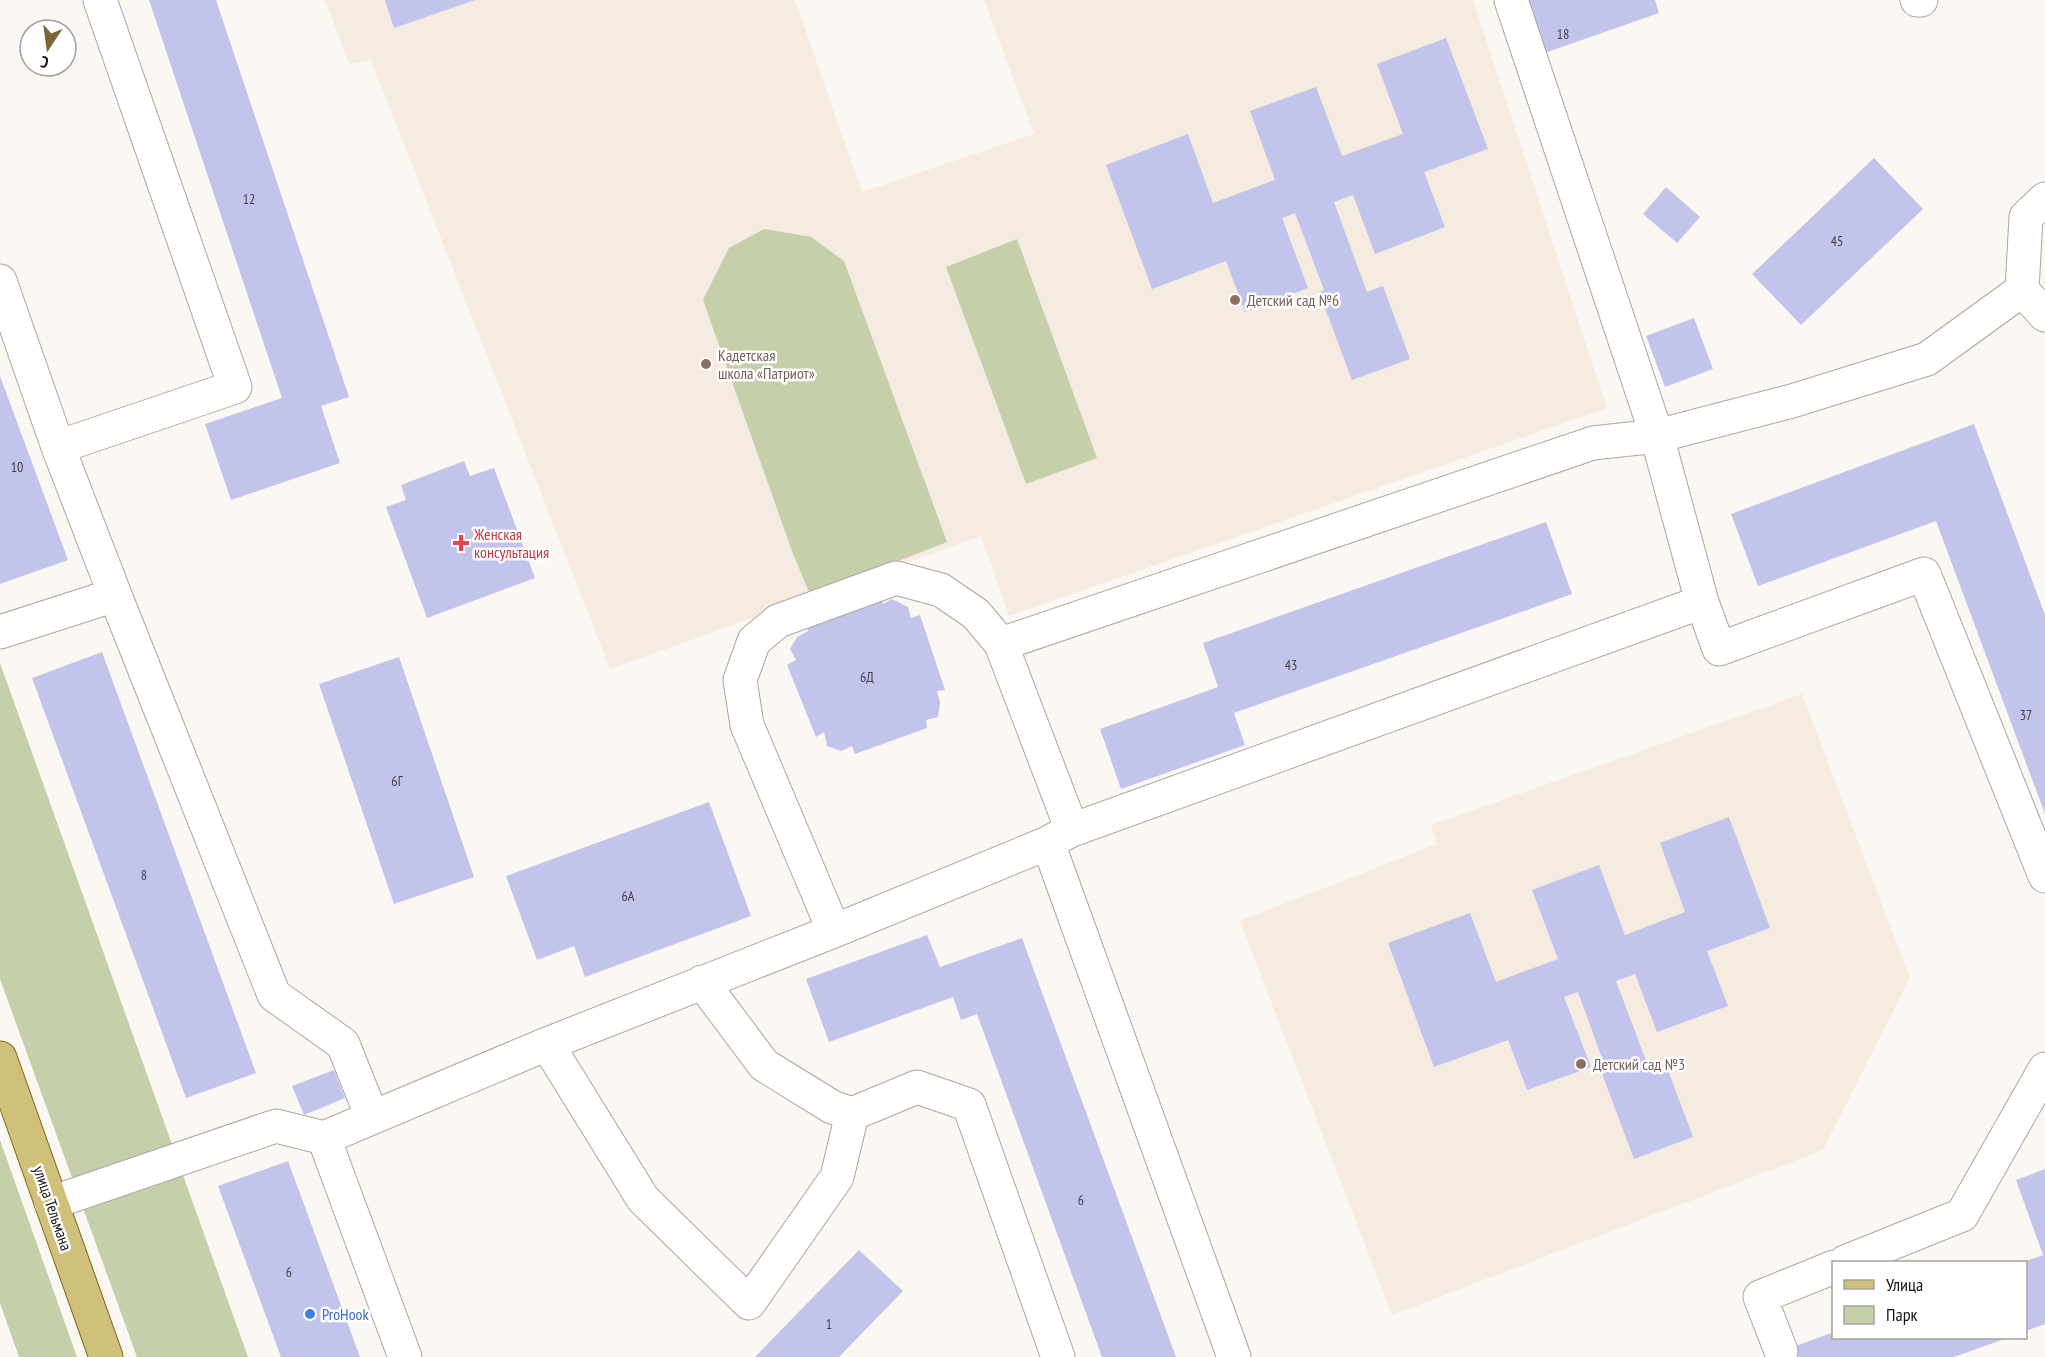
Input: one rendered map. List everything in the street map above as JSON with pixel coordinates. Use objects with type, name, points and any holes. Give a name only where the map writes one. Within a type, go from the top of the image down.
[{"type":"main road","name":"улица Тельмана","points":[[0,1058],[106,1357]]},
{"type":"lane","points":[[58,447],[235,387],[100,0]]},
{"type":"lane","points":[[1511,0],[1657,436],[1702,602],[1719,649],[1924,574],[2045,876]]},
{"type":"lane","points":[[2045,199],[2026,217],[2022,290],[2045,315]]},
{"type":"lane","points":[[0,281],[58,447],[274,995],[343,1044],[372,1117]]},
{"type":"lane","points":[[1001,644],[1593,443],[1657,436],[1792,401],[1928,359],[2022,290]]},
{"type":"lane","points":[[834,930],[747,725],[740,680],[754,641],[778,621],[896,578],[941,590],[976,614],[1001,644],[1060,836],[1234,1357]]},
{"type":"lane","points":[[0,632],[116,595]]},
{"type":"lane","points":[[51,1203],[276,1126],[324,1138],[547,1044],[834,930],[1060,836],[1702,602]]},
{"type":"lane","points":[[702,982],[764,1065],[832,1107],[852,1114],[917,1087],[969,1105],[1058,1357]]},
{"type":"lane","points":[[547,1044],[643,1199],[749,1303],[837,1177],[852,1114]]},
{"type":"lane","points":[[1850,1261],[1962,1215],[2045,1069]]},
{"type":"lane","points":[[324,1138],[405,1357]]},
{"type":"lane","points":[[1781,1351],[1760,1297],[1832,1267]]},
{"type":"shaded area","points":[[325,0],[795,0],[862,192],[1034,134],[984,0],[1473,0],[1607,408],[1009,616],[981,536],[610,669],[371,60],[349,64]]},
{"type":"shaded area","name":"Детский сад №3","points":[[1802,694],[1910,978],[1823,1150],[1392,1315],[1240,921],[1437,844],[1431,825]]},
{"type":"green space","points":[[764,229],[811,237],[844,261],[947,542],[878,569],[809,592],[792,551],[703,300],[729,248]]},
{"type":"green space","points":[[1017,239],[1097,458],[1026,484],[946,267]]},
{"type":"green space","points":[[0,663],[248,1357],[137,1357],[0,979]]},
{"type":"green space","points":[[0,1140],[77,1357],[19,1357],[0,1303]]},
{"type":"building","points":[[149,0],[216,0],[349,397],[321,406],[340,463],[231,500],[205,424],[282,398]]},
{"type":"building","points":[[385,0],[475,0],[394,28]]},
{"type":"building","points":[[1516,0],[1655,0],[1659,13],[1536,56]]},
{"type":"building","points":[[1446,38],[1488,149],[1424,172],[1445,227],[1375,254],[1353,195],[1334,202],[1367,292],[1383,286],[1410,359],[1352,380],[1319,292],[1324,290],[1295,213],[1282,218],[1308,288],[1245,312],[1226,261],[1152,289],[1106,165],[1188,134],[1213,203],[1275,180],[1250,111],[1316,87],[1342,156],[1403,134],[1377,64]]},
{"type":"building","points":[[1874,158],[1923,209],[1801,325],[1752,274]]},
{"type":"building","points":[[1666,187],[1700,217],[1677,243],[1643,214]]},
{"type":"building","points":[[1694,318],[1713,369],[1665,387],[1646,336]]},
{"type":"building","points":[[0,376],[68,560],[0,584]]},
{"type":"building","points":[[1974,424],[2045,615],[2045,814],[1936,521],[1758,586],[1731,514]]},
{"type":"building","name":"Женская консультация","points":[[464,461],[470,476],[494,468],[535,578],[427,618],[386,507],[406,500],[401,485]]},
{"type":"building","points":[[1546,522],[1572,594],[1234,713],[1245,745],[1121,789],[1100,729],[1218,687],[1203,643]]},
{"type":"building","points":[[881,596],[883,604],[892,599],[908,607],[911,618],[920,615],[945,690],[937,691],[940,702],[938,717],[926,720],[927,728],[855,754],[852,746],[841,751],[827,746],[824,732],[816,737],[787,665],[796,660],[790,649],[797,637],[808,631],[807,625]]},
{"type":"building","points":[[102,652],[256,1073],[186,1098],[32,678]]},
{"type":"building","points":[[399,657],[474,877],[394,904],[319,684]]},
{"type":"building","points":[[709,802],[751,916],[585,977],[574,946],[537,960],[506,876]]},
{"type":"building","points":[[1729,817],[1770,928],[1707,951],[1728,1006],[1657,1032],[1635,974],[1616,981],[1650,1071],[1666,1065],[1693,1137],[1634,1159],[1601,1071],[1606,1069],[1578,992],[1564,997],[1591,1067],[1527,1090],[1508,1040],[1434,1067],[1388,943],[1470,913],[1496,982],[1558,959],[1532,890],[1599,865],[1625,935],[1685,912],[1660,843]]},
{"type":"building","points":[[927,935],[940,967],[1022,938],[1176,1357],[1102,1357],[977,1014],[961,1020],[953,997],[829,1042],[806,979]]},
{"type":"building","points":[[334,1070],[345,1098],[304,1115],[292,1086]]},
{"type":"building","points":[[288,1161],[360,1357],[281,1357],[218,1186]]},
{"type":"building","points":[[2045,1169],[2045,1324],[2027,1331],[2026,1261],[2043,1255],[2016,1180]]},
{"type":"building","points":[[859,1250],[903,1291],[839,1357],[755,1357]]},
{"type":"building","points":[[1832,1333],[1832,1339],[2004,1339],[1954,1357],[1766,1357]]},
{"type":"place","name":"Детский сад №6","points":[[1235,300]]},
{"type":"place","name":"Кадетская школа «Патриот»","points":[[706,364]]},
{"type":"place","name":"Женская консультация","points":[[461,543]]},
{"type":"place","name":"Детский сад №3","points":[[1581,1064]]},
{"type":"place","name":"ProHook","points":[[310,1314]]}]
